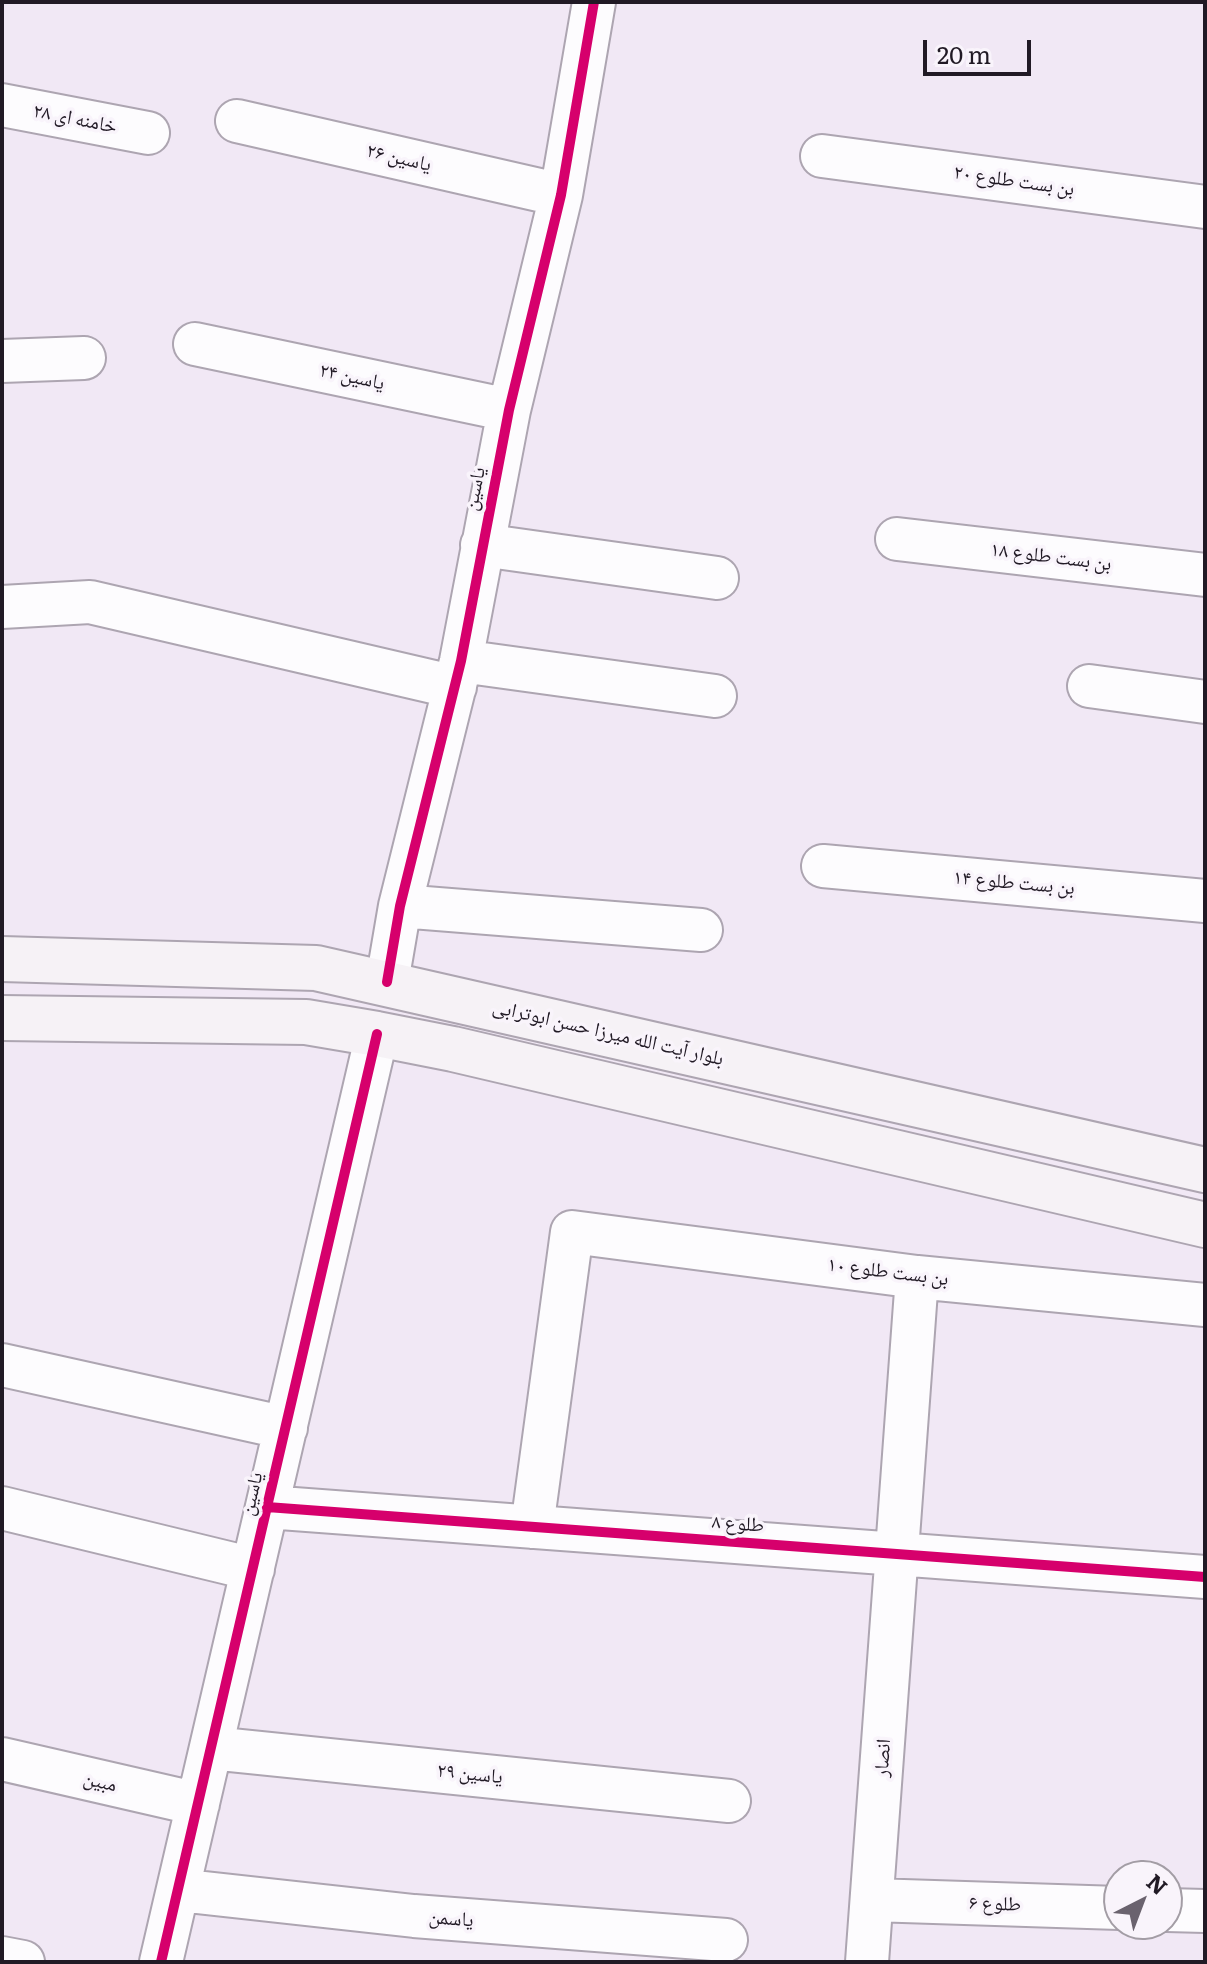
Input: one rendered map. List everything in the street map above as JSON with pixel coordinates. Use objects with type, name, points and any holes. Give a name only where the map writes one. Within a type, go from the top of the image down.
[{"type":"main road","name":"بلوار آیت الله میرزا حسن ابوترابی","points":[[2,959],[316,968],[1205,1170]]},
{"type":"main road","points":[[377,1034],[387,982]]},
{"type":"main road","points":[[2,1018],[306,1022],[377,1034],[453,1049],[1205,1225]]},
{"type":"street","name":"یاسین","points":[[387,982],[400,906],[458,674],[509,410],[561,195],[594,2]]},
{"type":"street","name":"خامنه ای ۲۸","points":[[2,105],[148,133]]},
{"type":"street","name":"یاسین ۲۶","points":[[237,121],[561,195]]},
{"type":"street","name":"بن بست طلوع ۲۰","points":[[822,156],[1205,207]]},
{"type":"street","name":"یاسین ۲۴","points":[[195,344],[509,410]]},
{"type":"street","points":[[2,361],[84,358]]},
{"type":"street","name":"بن بست طلوع ۱۸","points":[[897,539],[1205,575]]},
{"type":"street","points":[[482,545],[717,578]]},
{"type":"street","points":[[2,607],[90,602],[458,674],[715,696]]},
{"type":"street","points":[[1089,686],[1205,702]]},
{"type":"street","name":"بن بست طلوع ۱۴","points":[[823,866],[1205,901]]},
{"type":"street","points":[[400,906],[701,930]]},
{"type":"street","name":"یاسین","points":[[161,1962],[377,1034]]},
{"type":"street","name":"بن بست طلوع ۱۰","points":[[532,1527],[572,1232],[917,1277],[1205,1305]]},
{"type":"street","name":"انصار","points":[[867,1962],[917,1277]]},
{"type":"street","points":[[2,1365],[286,1428]]},
{"type":"street","name":"طلوع ۸","points":[[267,1507],[1205,1577]]},
{"type":"street","points":[[2,1508],[253,1569]]},
{"type":"street","name":"یاسین ۲۹","points":[[211,1748],[729,1801]]},
{"type":"street","name":"مبین","points":[[2,1759],[198,1804]]},
{"type":"street","name":"یاسمن","points":[[178,1890],[414,1916],[726,1940]]},
{"type":"street","name":"طلوع ۶","points":[[872,1900],[1103,1907]]},
{"type":"street","points":[[1183,1910],[1205,1911]]},
{"type":"street","points":[[2,1958],[23,1962]]},
{"type":"cycle path","points":[[387,982],[400,906],[461,661],[509,410],[561,195],[594,2]]},
{"type":"cycle path","points":[[161,1962],[377,1034]]},
{"type":"cycle path","points":[[267,1507],[1205,1577]]}]
